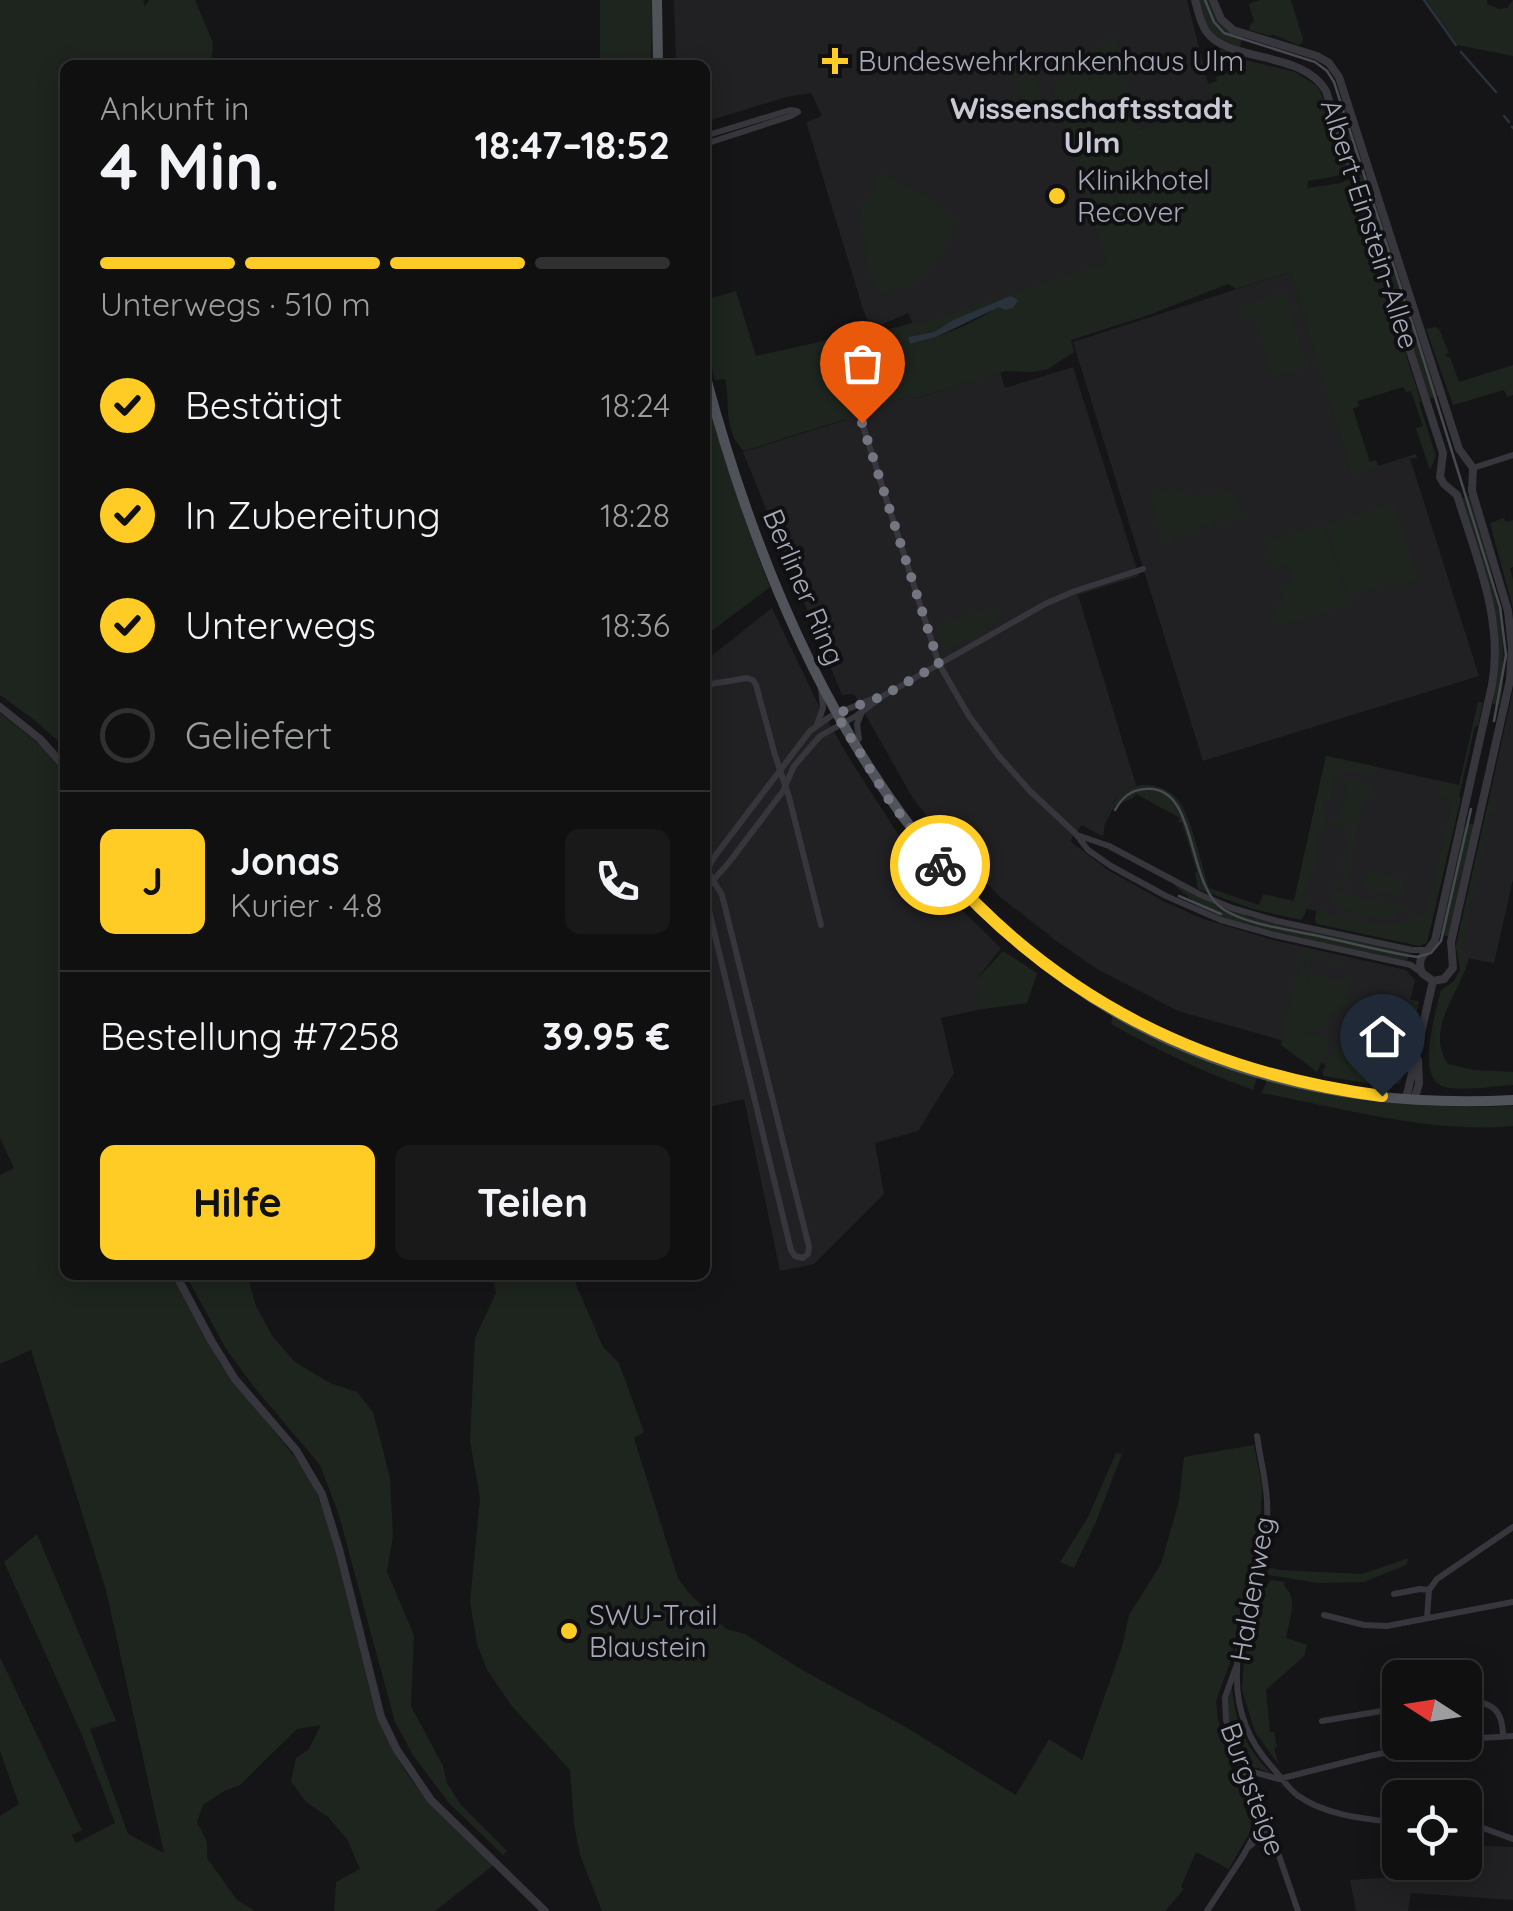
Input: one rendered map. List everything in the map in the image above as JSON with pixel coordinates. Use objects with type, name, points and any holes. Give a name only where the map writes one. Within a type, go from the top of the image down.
[{"type":"main road","points":[[657,0],[658,60]]},
{"type":"main road","name":"Berliner Ring","points":[[710,392],[725,445],[790,622],[839,718],[911,830],[955,882],[1020,946],[1091,996],[1145,1027],[1231,1063],[1344,1092],[1450,1101],[1513,1100]]},
{"type":"street","name":"Albert-Einstein-Allee","points":[[1195,0],[1205,29],[1216,40],[1309,72],[1321,82],[1330,98],[1444,454],[1441,479],[1457,496],[1490,604],[1496,634],[1492,685],[1442,912],[1435,940],[1420,961],[1422,973]]},
{"type":"street","name":"Albert-Einstein-Allee","points":[[1213,0],[1222,22],[1233,30],[1324,60],[1338,74],[1458,447],[1473,468]]},
{"type":"street","points":[[1330,98],[1337,100],[1345,94]]},
{"type":"street","points":[[710,134],[790,110],[798,112],[710,142]]},
{"type":"street","points":[[862,423],[939,664],[998,755],[1088,850],[1184,904],[1230,923],[1409,965],[1433,980],[1444,979],[1453,965],[1452,939],[1508,690],[1512,654],[1508,611],[1471,481],[1473,468],[1513,455]]},
{"type":"street","points":[[1443,463],[1454,456],[1466,458]]},
{"type":"street","points":[[1450,488],[1464,488],[1471,481]]},
{"type":"street","points":[[710,882],[786,785],[809,747],[839,718],[1045,604],[1144,570]]},
{"type":"street","points":[[710,684],[754,680],[822,925]]},
{"type":"street","points":[[710,866],[816,725],[822,708],[820,682]]},
{"type":"street","points":[[816,725],[864,710],[883,696]]},
{"type":"street","points":[[0,707],[60,760]]},
{"type":"street","points":[[863,760],[857,727],[864,710]]},
{"type":"street","points":[[1076,834],[1232,908],[1417,952],[1442,948],[1451,955]]},
{"type":"street","points":[[1106,863],[1114,849]]},
{"type":"street","points":[[710,875],[722,895],[809,1246],[803,1258],[791,1250],[710,911]]},
{"type":"street","points":[[1410,1099],[1433,980]]},
{"type":"street","points":[[1410,1099],[1419,1089],[1418,1050]]},
{"type":"street","points":[[1419,1074],[1432,1092],[1450,1101]]},
{"type":"street","points":[[179,1280],[235,1379],[311,1472],[330,1518],[381,1717],[407,1767],[431,1800],[545,1911]]},
{"type":"street","name":"Haldenweg","points":[[1257,1436],[1267,1520],[1237,1666],[1241,1716],[1252,1742],[1296,1794],[1312,1804],[1346,1815],[1382,1821]]},
{"type":"street","points":[[1428,1618],[1429,1590],[1438,1579],[1513,1526]]},
{"type":"street","points":[[1394,1594],[1429,1590]]},
{"type":"street","points":[[1324,1616],[1376,1626],[1406,1624],[1513,1602]]},
{"type":"street","name":"Burgsteige","points":[[1237,1666],[1228,1686],[1224,1711],[1244,1778],[1264,1818],[1298,1911]]},
{"type":"street","points":[[1482,1702],[1495,1709],[1502,1720],[1503,1737]]},
{"type":"street","points":[[1322,1720],[1382,1711]]},
{"type":"street","points":[[1482,1739],[1513,1736]]},
{"type":"street","points":[[1244,1778],[1253,1772],[1282,1778],[1382,1753]]},
{"type":"street","points":[[1207,1911],[1264,1818]]},
{"type":"street","points":[[1482,1828],[1513,1838]]},
{"type":"street","points":[[1249,1846],[1268,1829]]},
{"type":"shaded area","points":[[0,0],[143,0],[145,7],[149,0],[195,0],[213,43],[211,60],[60,60],[60,743],[0,695]]},
{"type":"shaded area","points":[[600,0],[652,0],[651,60],[600,60]]},
{"type":"shaded area","points":[[674,0],[1187,0],[1215,111],[1139,129],[1114,34],[1052,89],[1108,263],[914,326],[908,313],[883,324],[867,319],[863,309],[806,122],[822,116],[811,93],[710,120],[710,60],[676,60]]},
{"type":"shaded area","points":[[1197,0],[1211,0],[1217,16],[1243,36],[1240,47],[1211,31]]},
{"type":"shaded area","points":[[1291,0],[1302,43],[1249,30],[1254,22],[1249,4]]},
{"type":"shaded area","points":[[1426,0],[1487,0],[1487,4],[1499,9],[1507,8],[1513,0],[1513,56],[1458,45]]},
{"type":"shaded area","points":[[1115,33],[1139,129],[1214,111],[1208,84],[1226,74],[1214,47],[1241,59],[1295,72],[1317,86],[1348,174],[1308,181],[1307,188],[1350,179],[1436,456],[1430,470],[1416,428],[1423,426],[1411,391],[1406,392],[1403,387],[1358,401],[1359,406],[1353,409],[1370,462],[1376,460],[1378,466],[1416,454],[1417,459],[1352,476],[1290,272],[1236,289],[1228,284],[1071,340],[1074,352],[1048,369],[1005,371],[913,399],[911,395],[744,451],[730,425],[725,379],[715,380],[710,359],[710,299],[736,291],[756,356],[850,335],[863,327],[872,333],[915,325],[1107,263],[1052,89]],"holes":[[[1010,296],[989,312],[936,337],[910,344],[909,337],[934,332]]]},
{"type":"shaded area","points":[[1031,63],[1042,101],[1023,106],[1012,69]]},
{"type":"shaded area","points":[[1344,101],[1367,166],[1365,172],[1354,170],[1334,106]]},
{"type":"shaded area","points":[[883,172],[895,182],[922,193],[954,217],[951,238],[933,264],[909,288],[894,286],[886,293],[879,292],[868,273],[860,209]]},
{"type":"shaded area","points":[[1359,174],[1370,176],[1440,396],[1428,399],[1357,180]]},
{"type":"shaded area","points":[[1290,272],[1352,475],[1410,458],[1479,676],[1203,761],[1073,342]]},
{"type":"shaded area","points":[[1282,293],[1308,367],[1273,377],[1254,314],[1241,317],[1240,309]]},
{"type":"shaded area","points":[[1010,296],[1018,300],[1013,308],[999,307],[936,337],[910,344],[908,337],[934,332]]},
{"type":"shaded area","points":[[1436,327],[1459,382],[1513,365],[1513,395],[1507,397],[1504,390],[1453,405],[1426,329]]},
{"type":"shaded area","points":[[1073,367],[1139,576],[1078,595],[1136,785],[1114,801],[1100,835],[1082,825],[1070,841],[1108,870],[1203,919],[1273,940],[1406,970],[1415,980],[1394,1070],[1330,1068],[1284,1041],[1178,1011],[1097,969],[999,896],[940,833],[912,797],[854,694],[842,695],[743,452],[911,395],[914,399],[1000,372],[1005,388]]},
{"type":"shaded area","points":[[710,411],[749,532],[770,587],[710,632]]},
{"type":"shaded area","points":[[1175,487],[1196,499],[1207,492],[1213,496],[1232,490],[1245,518],[1235,522],[1232,516],[1226,518],[1227,523],[1212,522],[1213,527],[1208,529],[1205,524],[1198,527],[1199,531],[1182,532],[1183,536],[1178,538],[1176,533],[1170,536],[1171,542],[1163,542],[1149,495]]},
{"type":"shaded area","points":[[1471,495],[1492,572],[1501,627],[1500,705],[1493,704],[1498,637],[1460,499]]},
{"type":"shaded area","points":[[1393,503],[1417,575],[1413,581],[1396,586],[1394,581],[1353,594],[1354,600],[1349,601],[1326,524]]},
{"type":"shaded area","points":[[1504,518],[1506,522],[1513,520],[1513,609],[1490,523]]},
{"type":"shaded area","points":[[1323,524],[1348,605],[1284,624],[1277,620],[1273,607],[1284,603],[1279,587],[1294,582],[1288,564],[1273,568],[1265,542]]},
{"type":"shaded area","points":[[772,608],[819,706],[924,874],[1001,948],[977,979],[977,1010],[941,1018],[954,1073],[918,1131],[875,1143],[884,1194],[814,1264],[780,1271],[744,1099],[710,1107],[710,657]]},
{"type":"shaded area","points":[[992,608],[997,621],[946,651],[943,648],[936,626]]},
{"type":"shaded area","points":[[1513,690],[1513,879],[1494,963],[1458,956],[1456,948]]},
{"type":"shaded area","points":[[1478,702],[1483,703],[1427,943],[1419,946],[1317,924],[1317,906],[1326,908],[1326,913],[1348,919],[1349,914],[1379,924],[1407,921],[1427,911],[1451,812],[1448,799],[1438,793],[1440,781],[1459,785]]},
{"type":"shaded area","points":[[0,713],[49,752],[60,767],[60,1280],[174,1280],[221,1365],[305,1470],[328,1522],[376,1710],[391,1745],[426,1798],[495,1864],[435,1911],[334,1911],[336,1882],[360,1869],[347,1839],[328,1817],[306,1802],[291,1781],[296,1758],[309,1749],[321,1725],[297,1729],[240,1785],[203,1805],[197,1822],[207,1842],[207,1858],[237,1900],[255,1911],[0,1911],[0,1816],[19,1804],[0,1751],[0,1657],[82,1830],[72,1835],[76,1843],[115,1823],[82,1735],[4,1562],[37,1534],[116,1721],[90,1729],[128,1834],[164,1853],[106,1590],[31,1350],[0,1364],[0,1175],[14,1168],[0,1138]]},
{"type":"shaded area","points":[[1326,756],[1459,785],[1428,925],[1390,935],[1315,919],[1316,911],[1293,906]]},
{"type":"shaded area","points":[[1326,756],[1378,767],[1373,777],[1337,769],[1331,800],[1325,800],[1322,814],[1327,816],[1315,844],[1320,846],[1314,873],[1309,873],[1304,897],[1308,898],[1301,920],[1253,909],[1198,889],[1197,872],[1182,823],[1178,822],[1180,818],[1136,794],[1115,805],[1103,836],[1100,835],[1107,814],[1119,796],[1136,786],[1158,787],[1172,794],[1182,806],[1209,888],[1259,905],[1263,894],[1294,901]]},
{"type":"shaded area","points":[[1355,781],[1357,788],[1359,782],[1371,784],[1373,789],[1372,797],[1365,796],[1344,889],[1331,886],[1333,878],[1334,883],[1341,884],[1345,868],[1337,866],[1339,859],[1347,860],[1350,845],[1331,840],[1328,844],[1332,835],[1332,840],[1349,843],[1352,827],[1335,824],[1331,828],[1333,819],[1339,820],[1347,784],[1342,782]]},
{"type":"shaded area","points":[[1491,800],[1497,801],[1496,813],[1491,812],[1461,948],[1466,950],[1466,956],[1486,961],[1488,956],[1494,957],[1513,872],[1513,879],[1494,963],[1469,958],[1446,1010],[1440,1037],[1448,1064],[1513,1072],[1513,1085],[1449,1088],[1434,1080],[1430,1070],[1432,1027],[1441,990],[1454,981],[1460,969],[1456,945]]},
{"type":"shaded area","points":[[1467,823],[1473,824],[1473,836],[1450,937],[1439,934],[1461,833]]},
{"type":"shaded area","points":[[1368,870],[1405,879],[1401,896],[1364,888]]},
{"type":"shaded area","points":[[1175,883],[1254,919],[1409,952],[1407,963],[1222,919],[1186,902],[1207,908]]},
{"type":"shaded area","points":[[1331,890],[1404,907],[1394,918],[1369,917],[1330,902]]},
{"type":"shaded area","points":[[1303,947],[1347,957],[1315,951],[1314,956],[1348,962],[1347,968],[1312,957],[1308,973],[1343,981],[1349,978],[1350,1007],[1330,1003],[1316,993],[1308,978],[1307,958],[1301,956]]},
{"type":"shaded area","points":[[1003,951],[1037,973],[1027,1003],[977,1010],[977,979]]},
{"type":"shaded area","points":[[1300,958],[1304,959],[1305,977],[1312,991],[1340,1008],[1321,1030],[1303,1032],[1307,1037],[1321,1032],[1329,1046],[1317,1072],[1281,1045]]},
{"type":"shaded area","points":[[1407,1001],[1419,1001],[1399,1084],[1384,1086],[1323,1076],[1342,1038],[1366,1060],[1385,1062],[1396,1025],[1392,1016],[1398,1019],[1401,1014],[1406,1015]]},
{"type":"shaded area","points":[[1113,1015],[1200,1057],[1257,1078],[1253,1090],[1128,1034],[1111,1024]]},
{"type":"shaded area","points":[[1267,1080],[1389,1102],[1513,1106],[1513,1126],[1451,1126],[1387,1118],[1262,1093]]},
{"type":"shaded area","points":[[189,1280],[248,1280],[256,1306],[273,1337],[295,1362],[330,1383],[357,1392],[373,1412],[390,1477],[393,1536],[387,1572],[414,1635],[411,1706],[443,1766],[447,1783],[461,1805],[507,1851],[503,1855],[449,1803],[414,1757],[395,1722],[338,1512],[320,1465],[226,1349]]},
{"type":"shaded area","points":[[494,1280],[574,1280],[603,1347],[619,1363],[644,1432],[634,1438],[678,1578],[726,1629],[745,1634],[1016,1795],[1049,1739],[1082,1760],[1122,1647],[1129,1615],[1161,1564],[1179,1501],[1184,1457],[1254,1445],[1262,1487],[1260,1526],[1230,1662],[1216,1701],[1231,1767],[1248,1802],[1243,1804],[1247,1814],[1252,1813],[1250,1832],[1229,1869],[1196,1852],[1181,1887],[1184,1889],[1165,1911],[602,1911],[580,1855],[570,1770],[511,1705],[487,1670],[477,1644],[470,1602],[480,1498],[470,1441],[475,1338],[496,1293]]},
{"type":"shaded area","points":[[1116,1453],[1122,1454],[1074,1568],[1060,1562],[1088,1517]]},
{"type":"shaded area","points":[[1409,1558],[1406,1565],[1364,1582],[1319,1583],[1269,1575],[1258,1589],[1263,1566],[1362,1574]]},
{"type":"shaded area","points":[[1271,1580],[1285,1582],[1291,1597],[1286,1638],[1307,1645],[1304,1656],[1266,1690],[1270,1732],[1274,1732],[1279,1765],[1255,1732],[1242,1690],[1255,1600]]},
{"type":"shaded area","points":[[1231,1683],[1242,1733],[1272,1774],[1258,1768],[1244,1770],[1229,1717]]},
{"type":"shaded area","points":[[1482,1846],[1513,1847],[1513,1900],[1411,1893],[1408,1911],[1356,1911],[1350,1880],[1482,1880]]},
{"type":"waterway","points":[[1424,0],[1456,45]]},
{"type":"waterway","points":[[1461,52],[1496,92]]},
{"type":"waterway","points":[[1504,116],[1509,122]]},
{"type":"tram line","points":[[1205,0],[1214,22],[1224,33],[1315,62],[1334,82],[1500,607],[1506,655],[1494,721]]},
{"type":"tram line","points":[[1115,810],[1127,795],[1145,789],[1162,792],[1175,802],[1202,879],[1211,896],[1233,915],[1417,957],[1431,953],[1441,941],[1471,809]]},
{"type":"tram line","points":[[1179,896],[1221,914]]},
{"type":"way so far","points":[[862,423],[939,664],[883,696],[836,714],[889,800],[940,865]]},
{"type":"place","name":"Bundeswehrkrankenhaus Ulm","points":[[835,61]]},
{"type":"place","name":"Klinikhotel Recover","points":[[1057,196]]},
{"type":"place","name":"SWU-Trail Blaustein","points":[[569,1631]]},
{"type":"district","name":"Wissenschaftsstadt Ulm","points":[[1092,126]]},
{"type":"route","points":[[940,865],[1020,946],[1119,1014],[1231,1063],[1302,1084],[1382,1096]]}]
